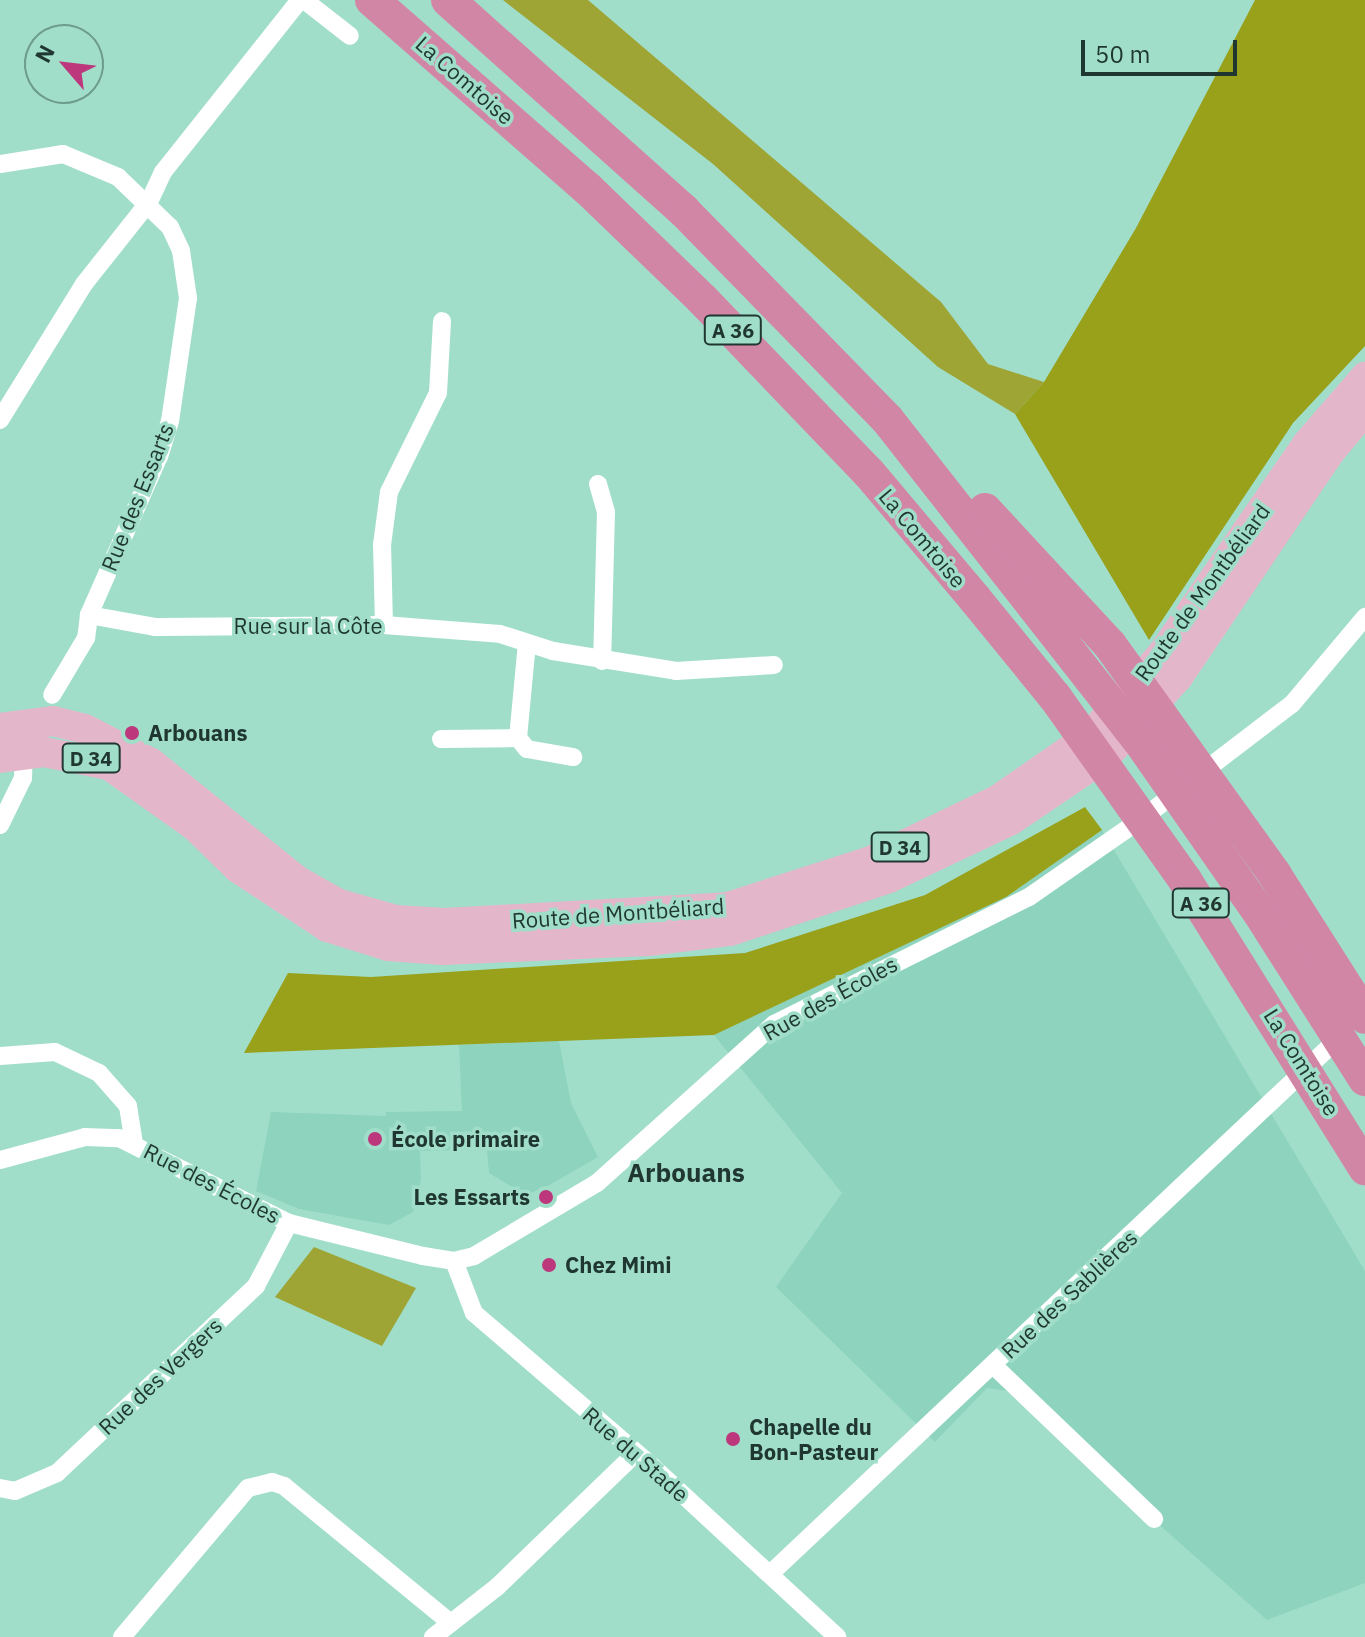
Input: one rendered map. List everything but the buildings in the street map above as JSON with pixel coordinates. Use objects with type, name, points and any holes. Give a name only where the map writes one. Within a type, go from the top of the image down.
[{"type":"highway","name":"La Comtoise","points":[[372,0],[587,188],[760,356],[869,473],[1055,697],[1227,941],[1365,1168]]},
{"type":"highway","name":"La Comtoise","points":[[448,0],[674,202],[887,419],[1040,565],[1365,1079]]},
{"type":"highway","name":"La Comtoise","points":[[1097,655],[1275,875],[1365,1014]]},
{"type":"main road","name":"Route de Montbéliard","points":[[0,728],[53,721],[85,729],[167,774],[298,881],[339,904],[396,920],[445,923],[728,907],[871,861],[999,799],[1090,736],[1163,653],[1307,444],[1365,377]]},
{"type":"main road","name":"Route de Montbéliard","points":[[12,755],[88,757],[109,765],[196,827],[238,868],[327,927],[388,946],[443,950],[648,941],[730,931],[889,878],[1011,820],[1107,755],[1178,677],[1330,452],[1365,410]]},
{"type":"street","points":[[0,420],[84,284],[149,202],[163,172],[302,0],[350,36]]},
{"type":"street","name":"Rue des Essarts","points":[[0,164],[63,154],[96,164],[149,202],[170,227],[181,251],[186,328],[159,456],[89,615],[86,638],[52,695]]},
{"type":"street","points":[[384,625],[382,545],[389,492],[438,393],[442,321]]},
{"type":"street","points":[[598,484],[606,512],[602,661]]},
{"type":"street","name":"Rue sur la Côte","points":[[89,615],[156,627],[384,625],[500,634],[602,661],[676,671],[774,665]]},
{"type":"street","name":"Rue des Écoles","points":[[134,1142],[289,1223],[454,1261],[516,1233],[597,1183],[774,1024],[1029,897],[1144,817],[1292,704],[1365,617]]},
{"type":"street","points":[[527,643],[518,738],[527,749],[573,757]]},
{"type":"street","points":[[441,739],[518,738]]},
{"type":"street","points":[[0,825],[23,778],[12,755]]},
{"type":"street","name":"Rue des Sablières","points":[[770,1574],[1365,1014]]},
{"type":"street","points":[[0,1056],[38,1050],[65,1056],[113,1086],[128,1106],[134,1142],[85,1137],[0,1160]]},
{"type":"street","name":"Rue des Vergers","points":[[0,1488],[15,1491],[57,1473],[256,1286],[289,1223]]},
{"type":"street","name":"Rue du Stade","points":[[454,1261],[474,1313],[636,1453],[837,1637]]},
{"type":"street","points":[[993,1365],[1154,1519]]},
{"type":"street","points":[[433,1637],[497,1587],[636,1453]]},
{"type":"street","points":[[122,1637],[248,1488],[272,1482],[284,1486],[451,1623]]},
{"type":"shaded area","points":[[1255,0],[1365,0],[1365,346],[1293,423],[1149,640],[1015,414],[1044,382],[1136,228]]},
{"type":"shaded area","points":[[1085,807],[1102,830],[1006,897],[714,1035],[244,1053],[288,973],[371,977],[745,953],[925,895]]},
{"type":"shaded area","points":[[1102,830],[1365,1271],[1365,1583],[1267,1620],[1008,1391],[987,1388],[935,1442],[776,1287],[842,1193],[714,1035],[1006,897]]},
{"type":"shaded area","points":[[559,1041],[571,1103],[598,1157],[546,1187],[525,1195],[489,1173],[487,1150],[420,1151],[421,1180],[413,1212],[389,1225],[299,1209],[256,1191],[271,1112],[386,1116],[386,1112],[462,1111],[459,1045]]},
{"type":"green space","points":[[503,0],[588,0],[941,302],[988,364],[1044,382],[1015,414],[938,367],[713,164]]},
{"type":"green space","points":[[314,1247],[416,1288],[382,1346],[275,1297]]},
{"type":"place","name":"Arbouans","points":[[132,733]]},
{"type":"place","name":"École primaire","points":[[375,1139]]},
{"type":"place","name":"Les Essarts","points":[[546,1197]]},
{"type":"place","name":"Chez Mimi","points":[[549,1265]]},
{"type":"place","name":"Chapelle du Bon-Pasteur","points":[[733,1439]]},
{"type":"district","name":"Arbouans","points":[[686,1173]]}]
